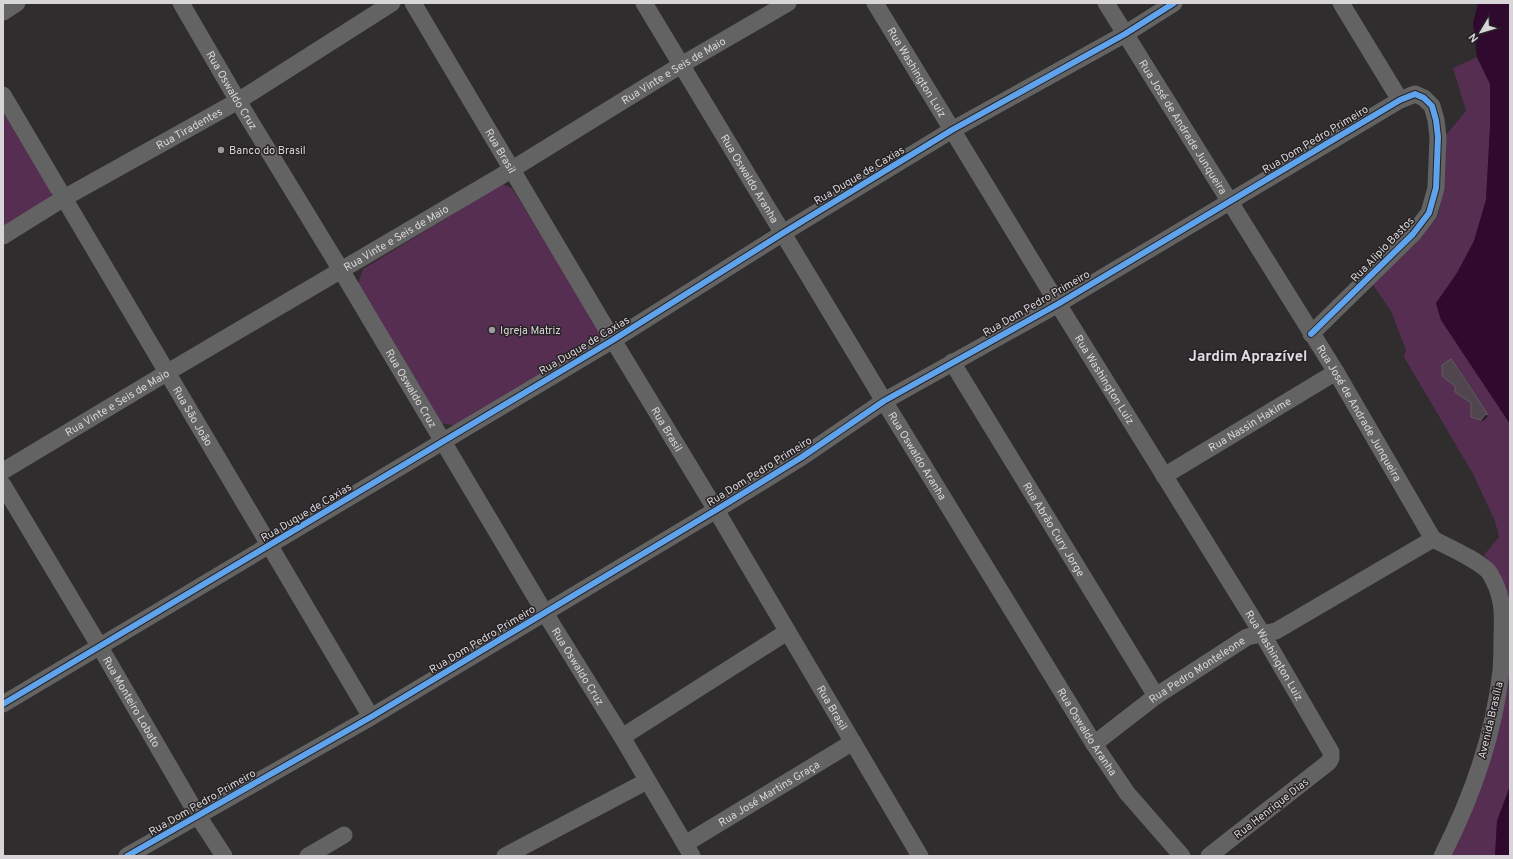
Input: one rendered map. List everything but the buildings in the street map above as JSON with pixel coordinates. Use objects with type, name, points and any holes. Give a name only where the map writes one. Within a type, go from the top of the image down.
[{"type":"street","points":[[3,12],[17,3]]},
{"type":"street","name":"Rua Oswaldo Cruz","points":[[181,3],[238,101],[341,270],[545,613],[622,737],[689,850]]},
{"type":"street","name":"Rua Tiradentes","points":[[3,236],[64,198],[238,101],[392,3]]},
{"type":"street","name":"Rua Brasil","points":[[414,3],[511,170],[716,510],[918,855]]},
{"type":"street","name":"Rua Oswaldo Aranha","points":[[644,3],[884,401],[1094,744],[1127,794],[1176,855]]},
{"type":"street","name":"Rua Vinte e Seis de Maio","points":[[3,471],[511,170],[681,65],[788,3]]},
{"type":"street","name":"Rua Washington Luiz","points":[[875,3],[1058,304],[1263,635],[1331,752],[1331,758]]},
{"type":"street","name":"Rua José de Andrade Junqueira","points":[[1106,3],[1336,372],[1433,539]]},
{"type":"street","name":"Rua Duque de Caxias","points":[[3,704],[613,340],[952,130],[1125,34],[1174,3]]},
{"type":"street","points":[[1341,3],[1400,100]]},
{"type":"street","name":"Rua Alipio Bastos","points":[[1311,334],[1413,234],[1429,213],[1436,188],[1438,137],[1436,120],[1432,106],[1424,98],[1415,94],[1400,100]]},
{"type":"street","name":"Rua São João","points":[[3,95],[168,372],[370,717]]},
{"type":"street","name":"Rua Dom Pedro Primeiro","points":[[131,855],[370,717],[716,510],[802,457],[884,401],[1058,304],[1400,100]]},
{"type":"street","name":"Rua Abrão Cury Jorge","points":[[952,362],[1156,696]]},
{"type":"street","name":"Rua Nassin Hakime","points":[[1164,476],[1336,372]]},
{"type":"street","name":"Rua Monteiro Lobato","points":[[3,485],[100,647],[198,816],[224,856]]},
{"type":"street","name":"Rua Pedro Monteleone","points":[[1094,744],[1156,696],[1247,638],[1276,631],[1433,539]]},
{"type":"street","name":"Avenida Brasília","points":[[1433,539],[1469,558],[1488,571],[1499,591],[1503,610],[1501,670],[1494,712],[1484,752],[1453,833],[1442,856]]},
{"type":"street","points":[[622,737],[787,632]]},
{"type":"street","name":"Rua José Martins Graça","points":[[689,850],[853,742]]},
{"type":"street","name":"Rua Henrique Dias","points":[[1209,856],[1329,762],[1331,758]]},
{"type":"street","points":[[505,856],[647,781]]},
{"type":"street","points":[[308,856],[344,835]]},
{"type":"shaded area","points":[[1478,3],[1510,3],[1510,424],[1441,320],[1436,303],[1457,273],[1474,241],[1486,200],[1490,127],[1490,84],[1477,57],[1473,23]]},
{"type":"shaded area","points":[[1477,57],[1490,84],[1490,127],[1486,200],[1474,241],[1457,273],[1436,304],[1441,320],[1510,424],[1510,604],[1501,578],[1494,566],[1484,555],[1499,537],[1495,521],[1472,472],[1404,357],[1406,350],[1391,311],[1373,285],[1418,241],[1438,216],[1444,186],[1446,135],[1466,111],[1453,68]],"holes":[[[1451,359],[1461,372],[1449,381],[1442,376],[1442,365]],[[1465,378],[1473,391],[1462,397],[1455,392],[1455,384]]]},
{"type":"shaded area","points":[[3,112],[52,192],[49,201],[3,229]]},
{"type":"shaded area","points":[[502,184],[512,188],[601,333],[598,343],[457,426],[441,423],[357,287],[363,269]]},
{"type":"shaded area","points":[[1510,627],[1510,786],[1497,821],[1495,856],[1451,856]]},
{"type":"shaded area","points":[[1510,786],[1510,856],[1495,856],[1497,821]]},
{"type":"cycle path","points":[[3,704],[613,340],[783,233],[952,130],[1125,34],[1174,3]]},
{"type":"cycle path","points":[[127,856],[371,717],[716,510],[802,457],[884,401],[1058,304],[1400,100],[1415,94],[1424,98],[1432,106],[1436,120],[1438,137],[1436,188],[1429,213],[1413,234],[1311,334]]},
{"type":"place","name":"Banco do Brasil","points":[[221,150]]},
{"type":"place","name":"Igreja Matriz","points":[[492,330]]},
{"type":"district","name":"Jardim Aprazível","points":[[1248,356]]}]
